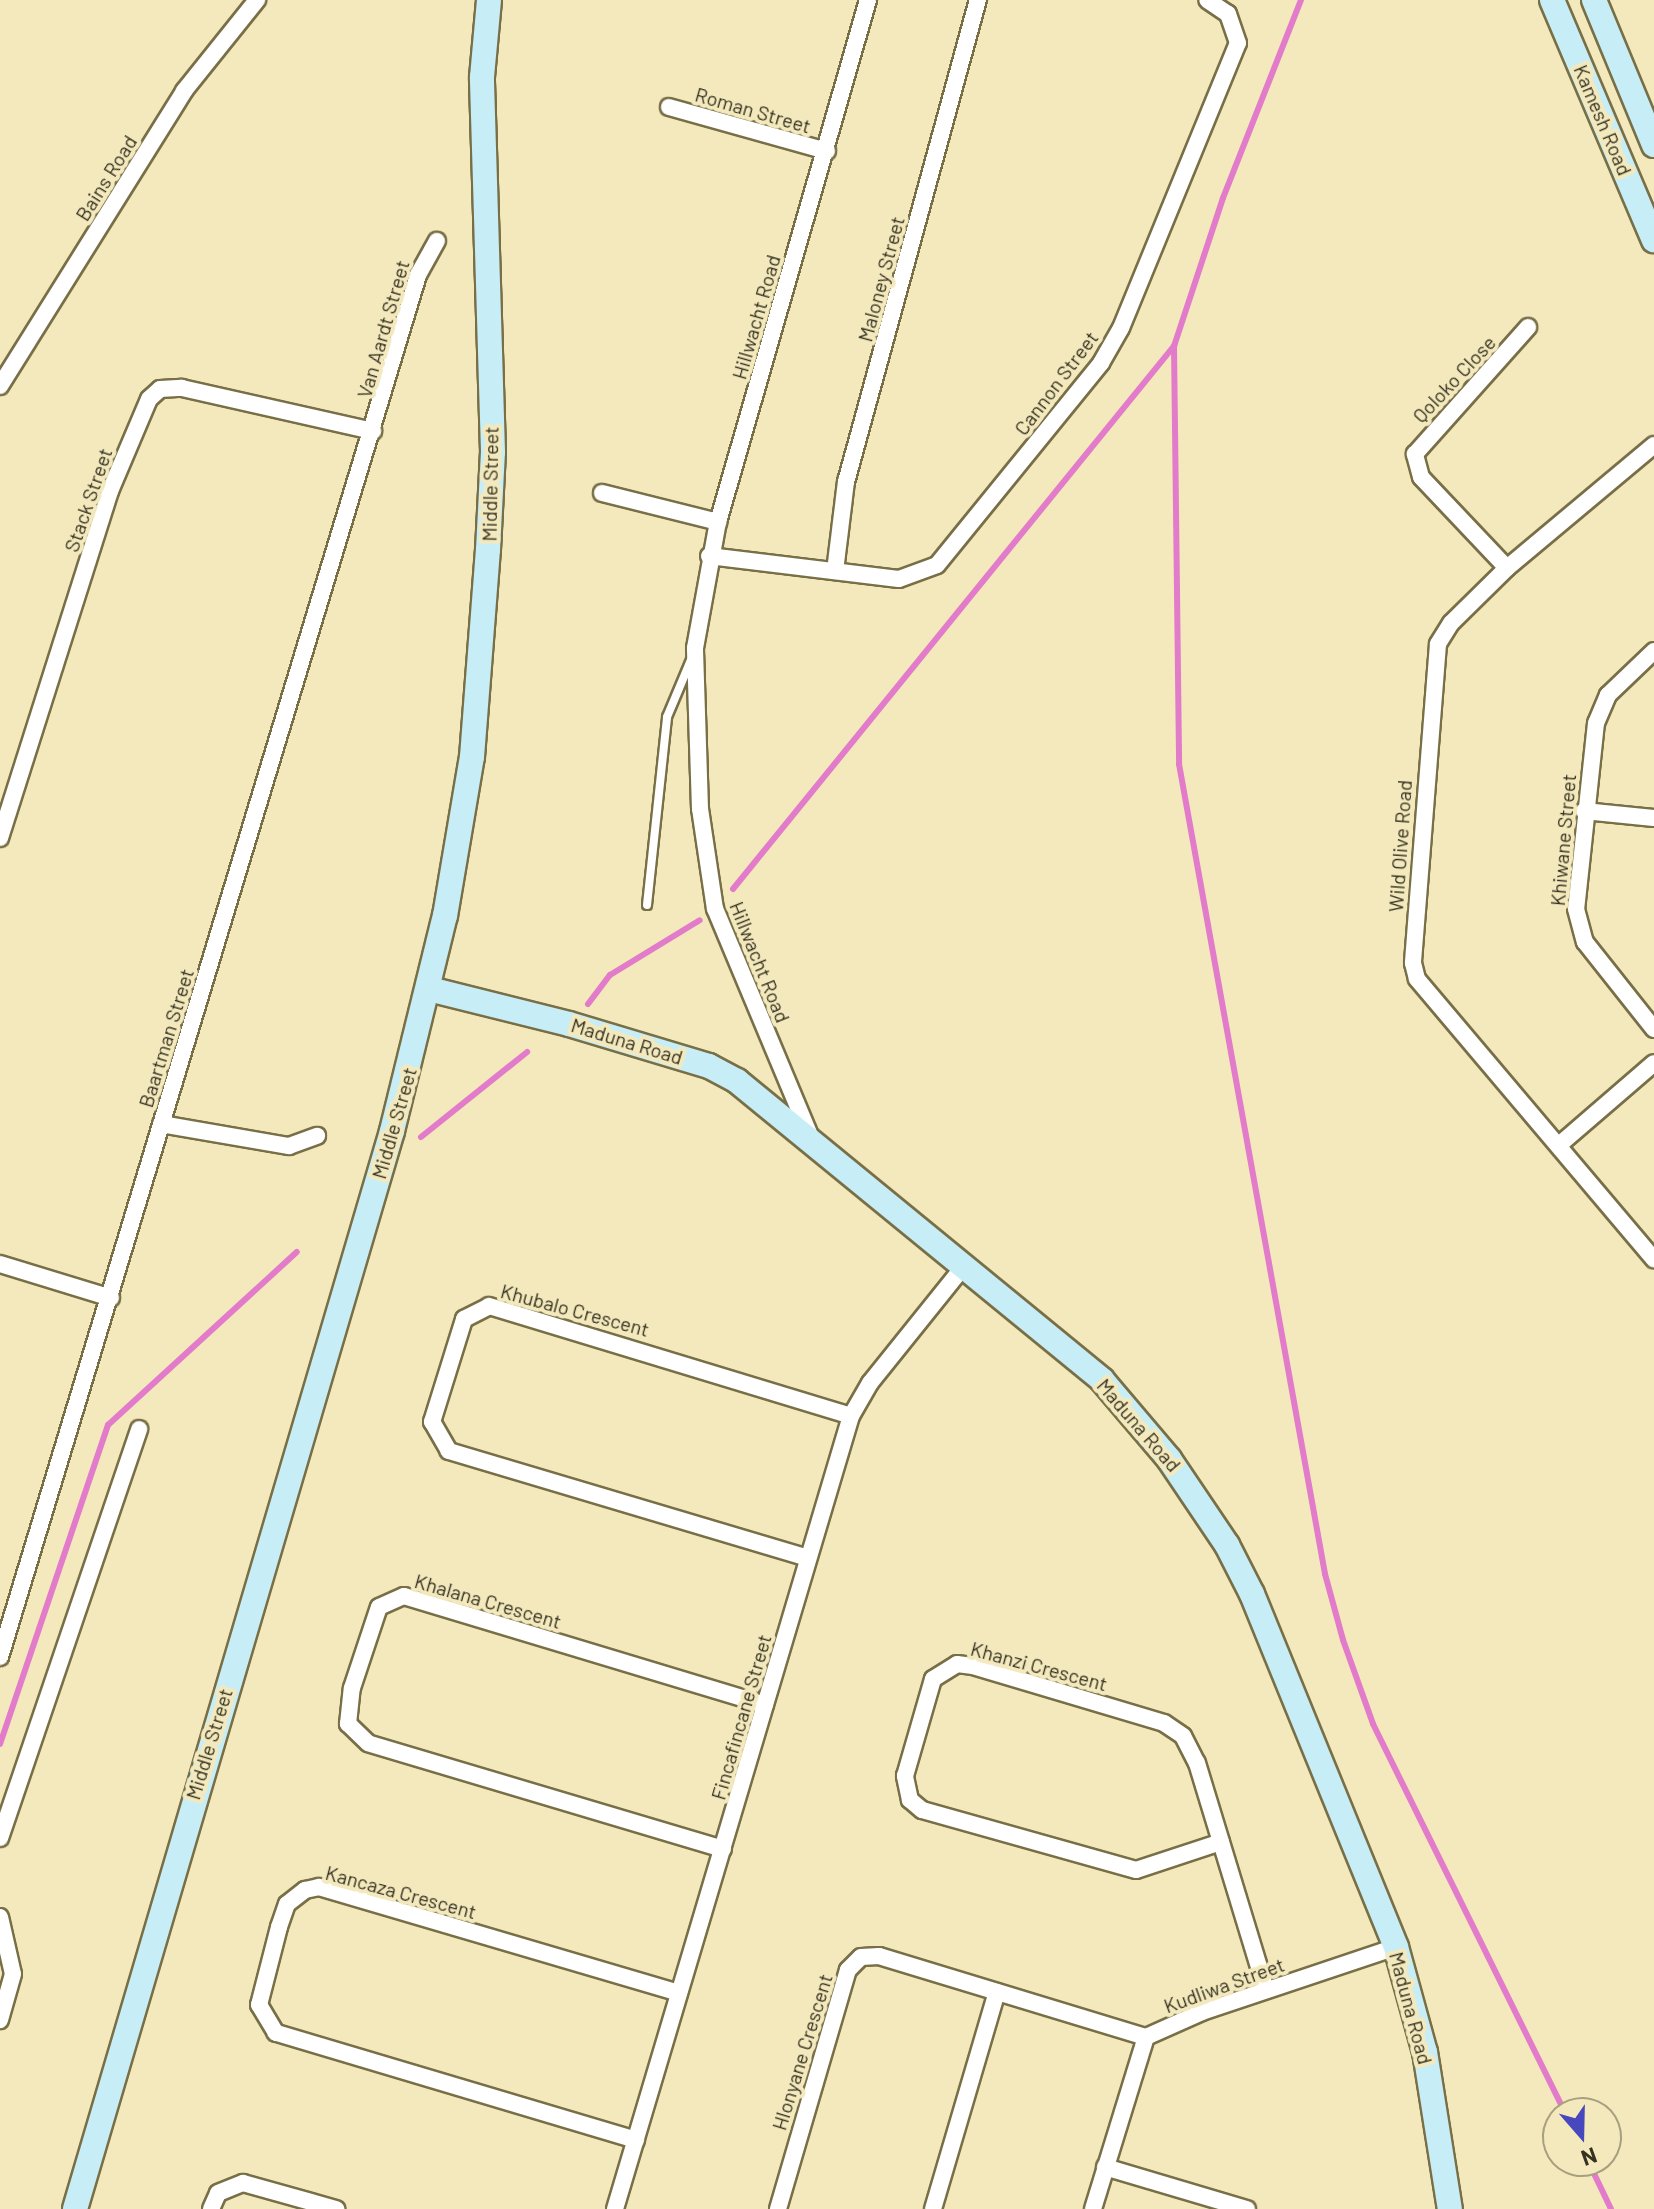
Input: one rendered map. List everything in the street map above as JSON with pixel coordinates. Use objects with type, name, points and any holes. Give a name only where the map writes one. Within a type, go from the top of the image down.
[{"type":"main road","name":"Middle Street","points":[[75,2209],[388,1144],[429,989],[472,757],[488,550],[493,452],[482,77],[489,0]]},
{"type":"main road","name":"Kamesh Road","points":[[1552,0],[1654,240]]},
{"type":"main road","name":"Kamesh Road","points":[[1594,0],[1654,145]]},
{"type":"main road","name":"Maduna Road","points":[[429,989],[450,990],[709,1066],[737,1081],[1102,1380],[1199,1500],[1252,1594],[1396,1947],[1425,2052],[1450,2209]]},
{"type":"street","name":"Bains Road","points":[[0,386],[184,91],[257,0]]},
{"type":"street","name":"Hillwacht Road","points":[[811,1140],[715,909],[700,809],[695,648],[709,556],[718,522],[868,0]]},
{"type":"street","name":"Maloney Street","points":[[835,571],[846,482],[978,0]]},
{"type":"street","name":"Cannon Street","points":[[709,556],[899,579],[937,565],[1101,363],[1236,52],[1235,24],[1207,0]]},
{"type":"street","name":"Roman Street","points":[[669,107],[827,151]]},
{"type":"street","name":"Van Aardt Street","points":[[373,431],[418,275],[437,241]]},
{"type":"street","name":"Qoloko Close","points":[[1507,568],[1421,477],[1415,454],[1528,327]]},
{"type":"street","name":"Stack Street","points":[[0,838],[110,491],[149,399],[160,389],[182,388],[373,431]]},
{"type":"street","name":"Baartman Street","points":[[0,1657],[373,431]]},
{"type":"street","name":"Wild Olive Road","points":[[1654,445],[1507,568],[1451,623],[1435,653],[1413,963],[1417,979],[1654,1259]]},
{"type":"street","points":[[602,493],[718,522]]},
{"type":"street","name":"Khiwane Street","points":[[1654,651],[1603,704],[1590,748],[1577,925],[1654,1029]]},
{"type":"street","points":[[1584,811],[1652,821]]},
{"type":"street","points":[[1559,1145],[1654,1063]]},
{"type":"street","points":[[161,1124],[289,1146],[317,1136]]},
{"type":"street","points":[[0,1264],[111,1298]]},
{"type":"street","name":"Fincafincane Street","points":[[615,2209],[851,1416],[870,1383],[964,1266]]},
{"type":"street","name":"Khubalo Crescent","points":[[808,1558],[449,1451],[432,1428],[436,1407],[464,1319],[489,1306],[851,1416]]},
{"type":"street","points":[[0,1838],[139,1429]]},
{"type":"street","name":"Khalana Crescent","points":[[723,1849],[368,1743],[348,1724],[352,1688],[379,1607],[404,1596],[765,1705]]},
{"type":"street","name":"Khanzi Crescent","points":[[1221,1842],[1136,1870],[922,1810],[910,1800],[905,1776],[933,1679],[957,1664],[973,1666],[1176,1729],[1193,1754],[1221,1842],[1266,1990]]},
{"type":"street","name":"Kancaza Crescent","points":[[636,2140],[276,2033],[263,2019],[259,2005],[279,1927],[287,1904],[305,1890],[319,1887],[679,1993]]},
{"type":"street","points":[[0,1917],[13,1974],[0,2020]]},
{"type":"street","name":"Kudliwa Street","points":[[1093,2209],[1146,2037],[1266,1990],[1396,1947]]},
{"type":"street","name":"Hlonyane Crescent","points":[[778,2209],[853,1963],[865,1955],[879,1956],[1146,2037]]},
{"type":"street","points":[[933,2209],[997,1992]]},
{"type":"street","points":[[1105,2167],[1247,2209]]},
{"type":"street","points":[[211,2209],[218,2193],[243,2183],[336,2209]]},
{"type":"lane","name":"Hillwacht Road","points":[[647,905],[667,717],[695,648]]},
{"type":"waterway","points":[[1301,0],[1223,198],[1174,346],[1179,764],[1325,1574],[1343,1640],[1373,1724],[1557,2097]]},
{"type":"waterway","points":[[733,889],[1174,346]]},
{"type":"waterway","points":[[588,1004],[610,975],[700,920]]},
{"type":"waterway","points":[[421,1137],[527,1052]]},
{"type":"waterway","points":[[0,1744],[108,1425],[297,1252]]},
{"type":"waterway","points":[[1596,2177],[1611,2209]]}]
